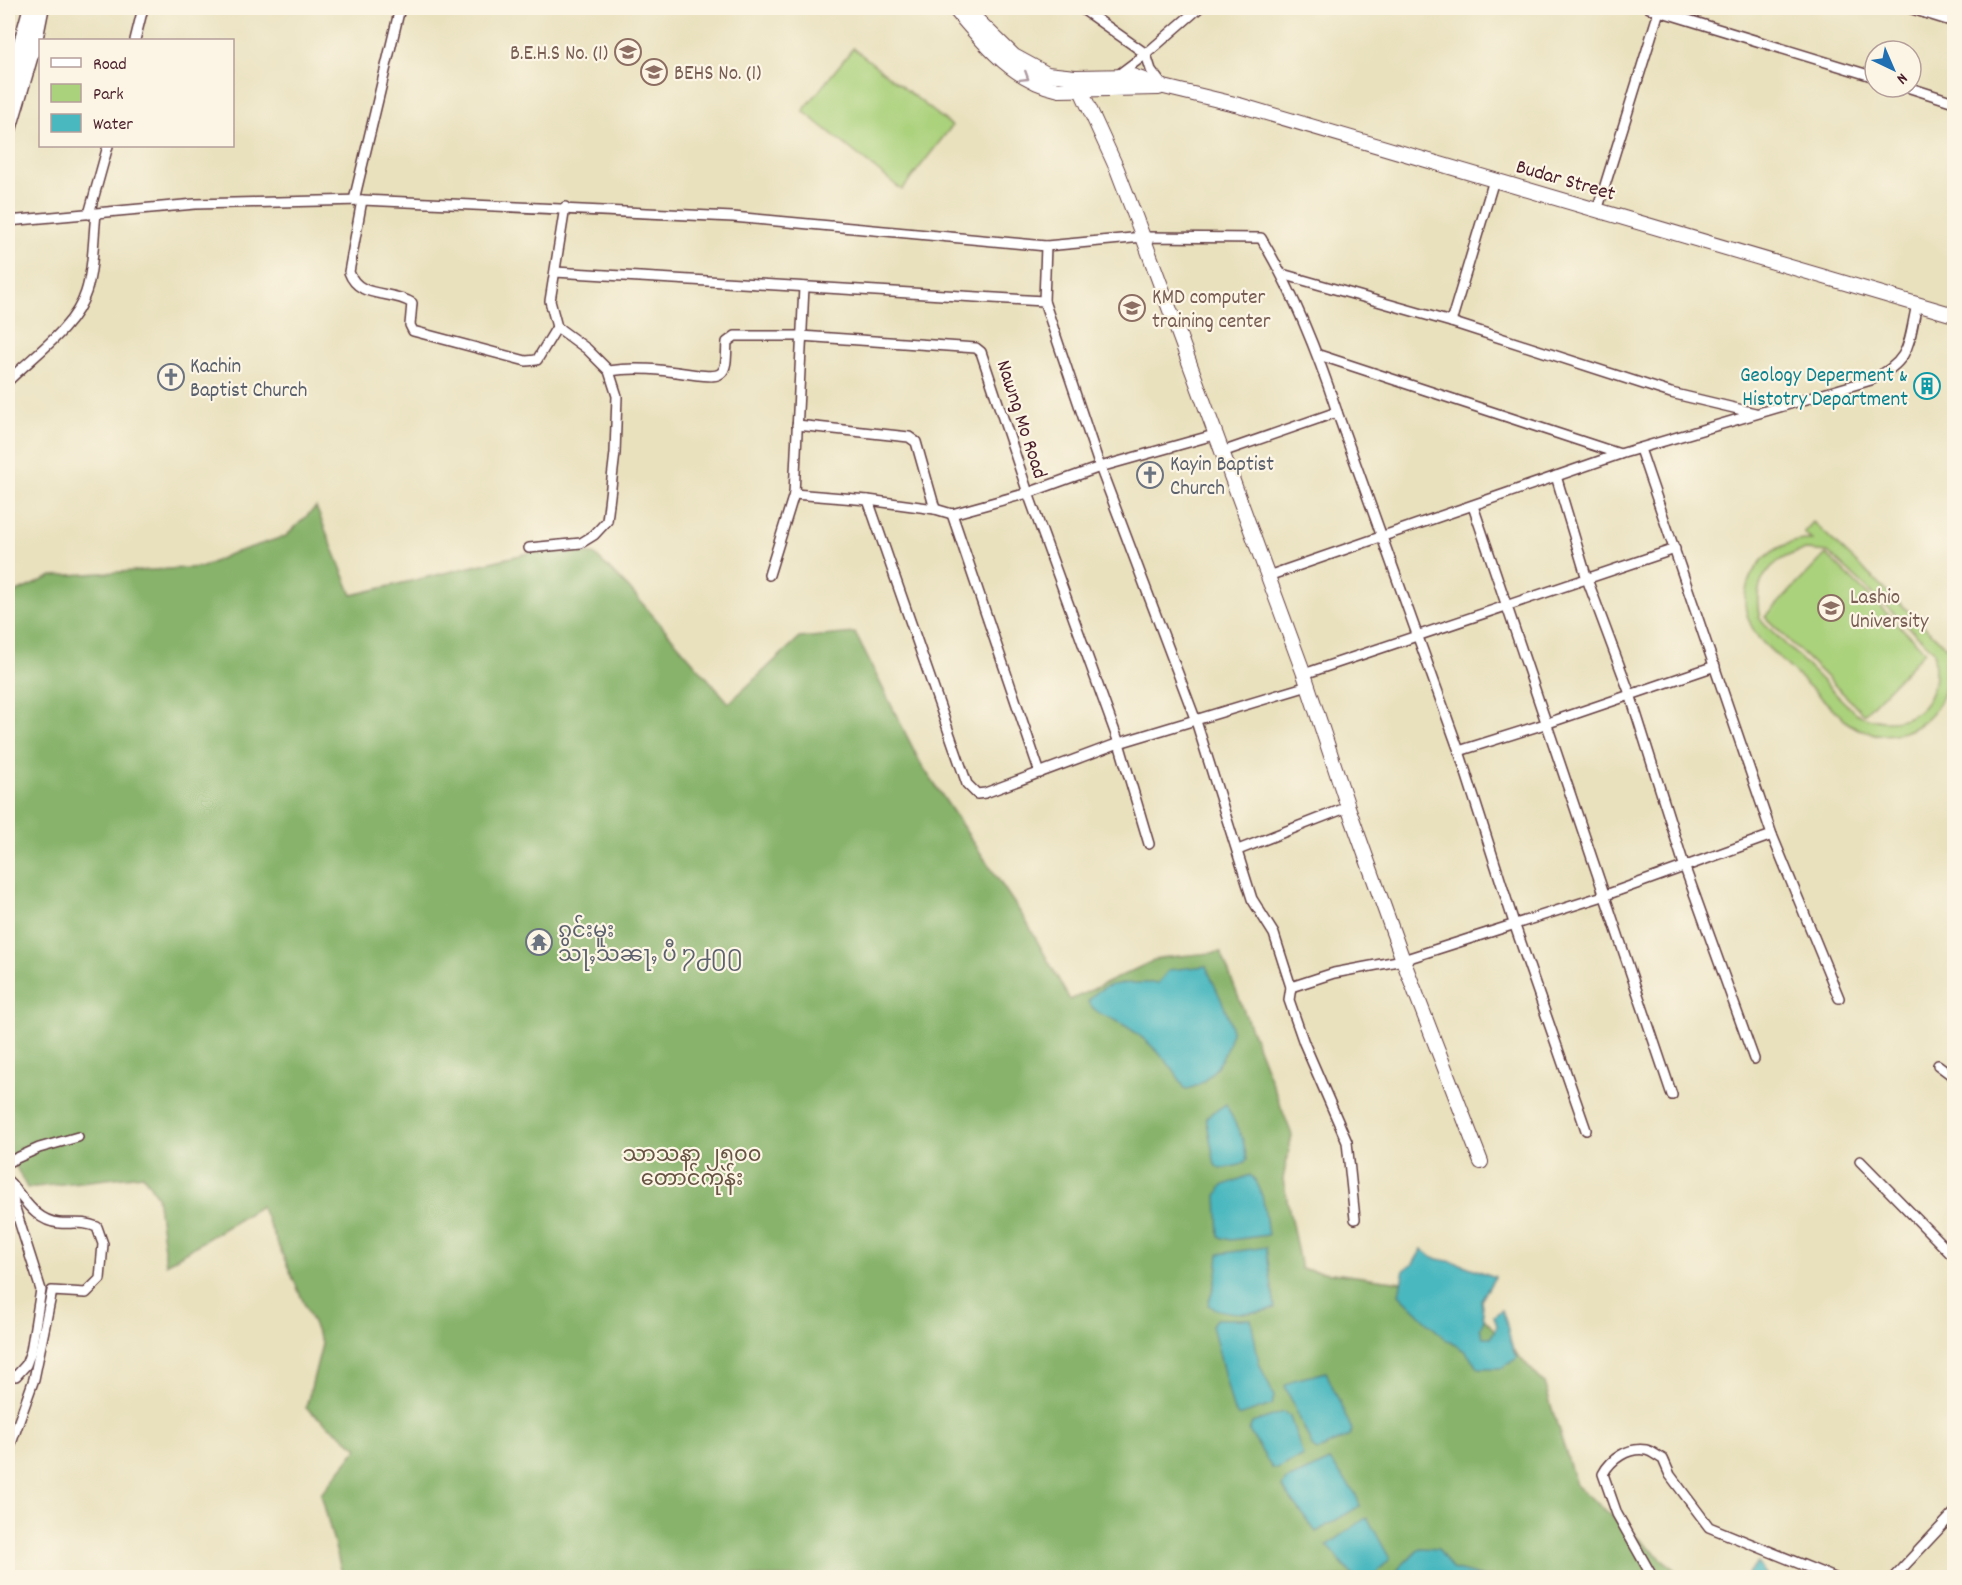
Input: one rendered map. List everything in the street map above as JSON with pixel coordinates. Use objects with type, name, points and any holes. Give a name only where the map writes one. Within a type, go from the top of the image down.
[{"type":"main road","points":[[8,92],[12,62],[30,8]]},
{"type":"main road","points":[[8,131],[34,43],[40,8]]},
{"type":"main road","points":[[954,8],[1007,65],[1032,82],[1059,90],[1078,83],[1118,75],[1132,76],[1164,87]]},
{"type":"main road","points":[[965,8],[1014,56],[1047,74],[1078,83],[1164,87]]},
{"type":"main road","points":[[1078,83],[1117,169],[1143,237],[1306,680],[1348,807],[1403,960],[1480,1162]]},
{"type":"main road","name":"Budar Street","points":[[1164,87],[1239,105],[1954,315]]},
{"type":"street","points":[[135,39],[143,8]]},
{"type":"street","points":[[400,8],[358,200],[349,272],[353,283],[361,290],[404,298],[412,303],[410,325],[418,334],[526,361],[537,360],[557,327]]},
{"type":"street","points":[[1081,8],[1146,54],[1151,70],[1164,87]]},
{"type":"street","points":[[1118,75],[1199,8]]},
{"type":"street","points":[[1649,8],[1659,9],[1863,73]]},
{"type":"street","points":[[1909,8],[1954,22]]},
{"type":"street","points":[[1598,210],[1659,9]]},
{"type":"street","points":[[1923,92],[1954,102]]},
{"type":"street","points":[[8,381],[74,317],[87,291],[93,214],[108,147]]},
{"type":"street","points":[[1451,322],[1494,180]]},
{"type":"street","points":[[8,221],[195,204],[358,200],[565,207],[733,217],[1046,246],[1143,237],[1261,237],[1282,274],[1319,355],[1336,412],[1383,536],[1459,751],[1514,923],[1586,1130]]},
{"type":"street","points":[[529,548],[581,543],[594,535],[607,521],[615,453],[617,396],[609,371],[587,349],[557,327],[550,301],[565,207]]},
{"type":"street","points":[[1046,246],[1044,301],[1100,467],[1196,721],[1252,899],[1274,934],[1291,987],[1289,1000],[1304,1043],[1347,1142],[1355,1219]]},
{"type":"street","points":[[555,272],[1044,301]]},
{"type":"street","points":[[1282,274],[1451,322],[1671,393],[1756,413]]},
{"type":"street","points":[[769,575],[794,494],[804,287]]},
{"type":"street","points":[[1268,576],[1620,453],[1871,380],[1892,370],[1904,355],[1917,304]]},
{"type":"street","name":"Nawng Mo Road","points":[[609,371],[678,370],[713,376],[720,374],[724,369],[727,342],[730,338],[801,336],[976,348],[981,352],[1028,493],[1119,742],[1149,844]]},
{"type":"street","points":[[1319,355],[1620,453]]},
{"type":"street","points":[[1222,452],[1336,412]]},
{"type":"street","points":[[797,425],[909,437],[916,442],[935,509]]},
{"type":"street","points":[[794,494],[868,500],[935,509],[952,514],[1028,493],[1100,467],[1214,435]]},
{"type":"street","points":[[1640,449],[1772,835],[1839,998]]},
{"type":"street","points":[[1556,476],[1587,579],[1630,694],[1685,868],[1754,1059]]},
{"type":"street","points":[[868,500],[967,784],[976,794],[985,793],[1040,773],[1119,742],[1196,721],[1418,637],[1675,549]]},
{"type":"street","points":[[1473,506],[1672,1095]]},
{"type":"street","points":[[952,514],[1040,773]]},
{"type":"street","points":[[1459,751],[1715,666]]},
{"type":"street","points":[[1238,850],[1348,807]]},
{"type":"street","points":[[1291,987],[1334,972],[1403,960],[1603,896],[1772,835]]},
{"type":"street","points":[[1938,1065],[1954,1077]]},
{"type":"street","points":[[8,1162],[39,1148],[78,1137]]},
{"type":"street","points":[[1860,1161],[1954,1257]]},
{"type":"street","points":[[8,1375],[16,1376],[26,1365],[38,1322],[41,1290],[9,1182]]},
{"type":"street","points":[[9,1182],[38,1216],[57,1223],[83,1221],[97,1227],[103,1244],[100,1280],[86,1293],[41,1290]]},
{"type":"street","points":[[8,1452],[34,1379],[52,1291]]},
{"type":"street","points":[[1653,1578],[1617,1514],[1603,1474],[1609,1464],[1620,1455],[1646,1450],[1664,1459],[1670,1475],[1709,1527],[1835,1578]]},
{"type":"street","points":[[1893,1578],[1954,1513]]},
{"type":"green space","points":[[853,48],[952,126],[902,190],[803,111]]},
{"type":"green space","name":"သာသနာ ၂၅၀၀ တောင်ကုန်း","points":[[316,507],[352,595],[537,551],[594,554],[628,587],[729,703],[799,638],[855,633],[921,764],[1026,921],[1070,1000],[1159,958],[1221,952],[1292,1135],[1283,1179],[1301,1269],[1456,1289],[1544,1383],[1576,1485],[1683,1577],[343,1577],[321,1494],[358,1448],[306,1408],[322,1344],[261,1206],[166,1264],[157,1196],[143,1175],[27,1188],[8,1151],[8,596],[52,576],[203,567],[230,554],[286,536]]},
{"type":"green space","points":[[1813,522],[1954,654],[1954,671],[1945,663],[1945,683],[1940,701],[1930,715],[1917,726],[1901,733],[1884,735],[1866,732],[1848,723],[1760,640],[1753,630],[1746,611],[1745,597],[1754,571],[1773,551],[1798,541],[1812,540],[1804,532]],"holes":[[[1806,550],[1828,552],[1934,651],[1934,684],[1922,708],[1913,715],[1891,721],[1867,718],[1855,713],[1760,619],[1758,593],[1766,573],[1773,565]]]},
{"type":"green space","points":[[1826,554],[1925,651],[1864,714],[1765,617]]},
{"type":"water","points":[[1206,966],[1227,1014],[1231,1027],[1230,1036],[1223,1056],[1210,1075],[1194,1087],[1185,1089],[1173,1069],[1148,1043],[1129,1028],[1099,1013],[1088,1002],[1094,994],[1110,986],[1128,983],[1158,983],[1169,970]]},
{"type":"water","points":[[1226,1104],[1243,1140],[1247,1160],[1240,1165],[1221,1169],[1215,1165],[1206,1117]]},
{"type":"water","points":[[1250,1175],[1259,1187],[1268,1235],[1231,1240],[1219,1237],[1217,1196],[1222,1186]]},
{"type":"water","points":[[1266,1247],[1275,1308],[1241,1313],[1223,1311],[1208,1305],[1217,1275],[1219,1254]]},
{"type":"water","points":[[1422,1249],[1433,1258],[1458,1263],[1495,1277],[1481,1300],[1484,1320],[1480,1328],[1483,1337],[1491,1337],[1497,1326],[1494,1316],[1501,1310],[1517,1358],[1502,1368],[1479,1368],[1465,1351],[1445,1339],[1399,1294],[1404,1270],[1413,1264]]},
{"type":"water","points":[[1216,1319],[1251,1319],[1259,1363],[1274,1396],[1272,1405],[1238,1416],[1233,1409],[1212,1325]]},
{"type":"water","points":[[1326,1372],[1352,1430],[1349,1436],[1317,1451],[1313,1448],[1285,1386],[1294,1380]]},
{"type":"water","points":[[1284,1412],[1290,1417],[1303,1456],[1277,1469],[1272,1468],[1249,1431],[1252,1423]]},
{"type":"water","points":[[1330,1461],[1355,1493],[1360,1506],[1316,1532],[1282,1487],[1285,1481]]},
{"type":"water","points":[[1367,1517],[1390,1559],[1372,1577],[1354,1577],[1327,1546]]},
{"type":"water","points":[[1420,1548],[1438,1549],[1452,1569],[1484,1577],[1393,1577]]},
{"type":"water","points":[[1758,1563],[1768,1577],[1745,1577]]},
{"type":"place","name":"B.E.H.S No. (1)","points":[[628,52]]},
{"type":"place","name":"BEHS No. (1)","points":[[654,72]]},
{"type":"place","name":"KMD computer training center","points":[[1132,308]]},
{"type":"place","name":"Kachin Baptist Church","points":[[171,377]]},
{"type":"place","name":"Geology Deperment & Histotry Department","points":[[1927,386]]},
{"type":"place","name":"Kayin Baptist Church","points":[[1150,475]]},
{"type":"place","name":"Lashio University","points":[[1831,608]]},
{"type":"place","name":"ၵွင်းမူး သႃႇသၼႃႇ ပီ ႒႕႐႐","points":[[539,942]]}]
